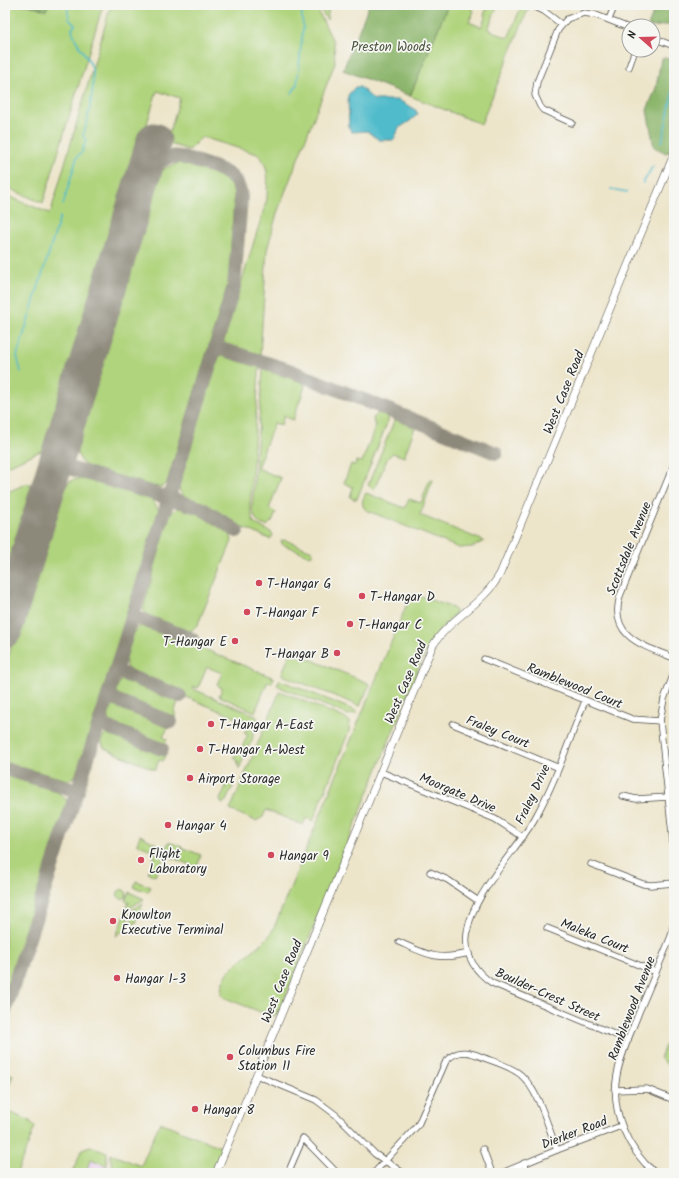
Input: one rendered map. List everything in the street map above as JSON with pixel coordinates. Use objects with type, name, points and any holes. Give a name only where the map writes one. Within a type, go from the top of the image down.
[{"type":"main road","name":"West Case Road","points":[[216,1173],[432,647],[447,627],[487,593],[496,581],[674,154]]},
{"type":"street","points":[[609,19],[615,5]]},
{"type":"street","points":[[531,6],[544,11],[562,24]]},
{"type":"street","points":[[572,123],[543,110],[535,95],[537,82],[562,24],[571,16],[584,12],[609,19],[621,24]]},
{"type":"street","points":[[661,41],[674,46]]},
{"type":"street","points":[[629,67],[632,58]]},
{"type":"street","name":"Scottsdale Avenue","points":[[674,464],[620,596],[617,611],[621,627],[631,639],[674,658]]},
{"type":"street","name":"Ramblewood Court","points":[[484,659],[632,719],[660,721]]},
{"type":"street","points":[[674,673],[664,699],[660,721],[674,852]]},
{"type":"street","name":"Fraley Drive","points":[[473,908],[523,837],[543,803],[585,701]]},
{"type":"street","name":"Fraley Court","points":[[452,724],[557,767]]},
{"type":"street","name":"Moorgate Drive","points":[[381,772],[495,819],[523,837]]},
{"type":"street","points":[[623,796],[636,799],[668,797]]},
{"type":"street","points":[[591,864],[643,884],[651,885],[674,883]]},
{"type":"street","points":[[430,872],[448,880],[478,900]]},
{"type":"street","name":"Boulder-Crest Street","points":[[473,908],[467,929],[469,953],[483,976],[498,987],[628,1040]]},
{"type":"street","name":"Ramblewood Avenue","points":[[622,1126],[616,1090],[617,1076],[628,1040],[671,936],[674,923]]},
{"type":"street","name":"Maleka Court","points":[[547,928],[656,972]]},
{"type":"street","points":[[399,942],[425,954],[441,958],[469,953]]},
{"type":"street","points":[[374,1173],[418,1126],[443,1065],[449,1057],[458,1052],[474,1054],[502,1065],[521,1075],[534,1091],[557,1150]]},
{"type":"street","points":[[256,1075],[316,1100],[326,1107],[384,1161],[402,1173]]},
{"type":"street","points":[[616,1090],[647,1089],[674,1100]]},
{"type":"street","name":"Dierker Road","points":[[502,1173],[557,1150],[622,1126],[636,1154],[655,1173]]},
{"type":"street","points":[[288,1173],[303,1138],[337,1173]]},
{"type":"street","points":[[483,1149],[492,1173]]},
{"type":"street","points":[[524,1164],[528,1173]]},
{"type":"street","points":[[644,1173],[650,1168]]},
{"type":"shaded area","points":[[91,1159],[124,1173],[85,1173]]},
{"type":"green space","points":[[29,5],[46,10],[48,5],[103,5],[43,203],[5,187],[5,7]]},
{"type":"green space","points":[[29,5],[48,5],[46,10]]},
{"type":"green space","points":[[111,5],[315,5],[334,43],[335,63],[277,213],[267,250],[250,507],[254,523],[272,533],[273,536],[270,539],[239,526],[206,505],[185,498],[180,491],[179,486],[267,199],[268,180],[266,169],[257,154],[202,137],[189,150],[166,143],[180,98],[157,91],[48,445],[45,449],[5,467],[5,195],[49,213],[51,211]]},
{"type":"green space","points":[[318,5],[328,5],[327,20]]},
{"type":"green space","name":"Preston Woods","points":[[369,5],[448,5],[410,96],[343,70]]},
{"type":"green space","points":[[448,5],[473,5],[471,9],[474,11],[469,22],[481,27],[486,16],[484,15],[488,5],[498,5],[488,29],[508,38],[522,5],[529,7],[481,124],[410,96]]},
{"type":"green space","points":[[656,5],[674,5],[674,26],[672,24],[661,26],[661,18],[651,18]]},
{"type":"green space","points":[[665,57],[674,61],[674,139],[669,152],[666,153],[654,147],[647,110],[656,88],[661,59]]},
{"type":"green space","points":[[179,163],[223,176],[232,186],[234,195],[229,280],[167,482],[162,487],[153,486],[89,467],[82,463],[73,445],[156,177],[165,168]]},
{"type":"green space","points":[[263,370],[302,382],[305,386],[293,420],[284,416],[281,425],[274,423],[257,468],[281,478],[269,509],[276,513],[273,520],[267,526],[258,522],[252,508]]},
{"type":"green space","points":[[378,413],[381,413],[389,418],[357,499],[353,499],[350,497],[353,487],[344,483],[351,464],[355,465],[357,461],[362,462],[376,425],[374,424],[373,418]]},
{"type":"green space","points":[[396,420],[415,427],[404,457],[393,453],[388,457],[374,490],[368,485],[394,421]]},
{"type":"green space","points":[[74,479],[89,480],[152,500],[159,510],[82,761],[76,776],[68,780],[5,763],[5,668],[61,488]]},
{"type":"green space","points":[[430,479],[433,480],[420,515],[484,541],[473,547],[459,548],[366,510],[363,506],[363,500],[366,493],[405,508],[409,499],[421,503]]},
{"type":"green space","points":[[28,483],[33,489],[5,582],[5,493]]},
{"type":"green space","points":[[179,507],[203,513],[212,518],[226,529],[232,541],[198,624],[188,632],[176,629],[150,617],[143,609],[170,514]]},
{"type":"green space","points":[[285,540],[312,551],[313,554],[310,556],[282,544],[281,541]]},
{"type":"green space","points":[[411,594],[415,594],[453,608],[456,613],[437,633],[425,652],[282,1005],[277,1014],[271,1016],[225,998],[221,994],[222,985],[226,976],[238,962],[267,938],[273,929]]},
{"type":"green space","points":[[140,626],[151,627],[274,678],[271,683],[268,681],[255,712],[219,696],[222,688],[217,685],[222,673],[207,667],[198,688],[194,687],[193,689],[255,715],[258,719],[256,726],[129,673],[126,662],[127,649],[136,630]]},
{"type":"green space","points":[[295,653],[368,683],[369,686],[360,706],[282,675],[290,654]]},
{"type":"green space","points":[[128,678],[179,699],[174,713],[177,714],[175,718],[172,719],[120,698],[116,691],[118,684],[123,679]]},
{"type":"green space","points":[[280,680],[356,711],[357,713],[348,715],[282,688],[277,685]]},
{"type":"green space","points":[[282,692],[347,719],[350,722],[349,731],[313,821],[306,818],[303,825],[266,810],[263,817],[256,821],[230,810],[279,693]]},
{"type":"green space","points":[[118,704],[170,724],[163,737],[167,739],[164,746],[110,724],[108,720],[110,710],[113,706]]},
{"type":"green space","points":[[247,728],[252,730],[253,738],[251,743],[245,749],[242,747],[248,735],[244,733]]},
{"type":"green space","points":[[107,732],[112,732],[164,753],[165,756],[163,761],[159,760],[155,770],[104,748],[101,740]]},
{"type":"green space","points":[[237,752],[242,754],[244,757],[239,769],[237,759],[234,758]]},
{"type":"green space","points":[[5,775],[51,789],[65,798],[68,804],[5,990]]},
{"type":"green space","points":[[228,781],[233,783],[233,786],[226,801],[222,804],[220,800]]},
{"type":"green space","points":[[140,835],[164,848],[165,855],[155,876],[148,873],[156,852],[137,844]]},
{"type":"green space","points":[[169,842],[182,847],[180,853],[166,848]]},
{"type":"green space","points":[[183,848],[201,855],[197,868],[178,860]]},
{"type":"green space","points":[[165,849],[180,854],[178,860],[166,855]]},
{"type":"green space","points":[[136,881],[151,887],[148,892],[134,887]]},
{"type":"green space","points":[[122,889],[127,894],[122,899],[117,894]]},
{"type":"green space","points":[[129,892],[144,899],[128,909],[126,908],[129,902],[125,901]]},
{"type":"green space","points":[[143,903],[136,923],[133,924],[129,912]]},
{"type":"green space","points":[[125,914],[131,925],[116,936]]},
{"type":"green space","points":[[674,1024],[674,1047],[671,1057],[674,1062],[674,1071],[660,1058]]},
{"type":"green space","points":[[5,1072],[13,1075],[5,1095]]},
{"type":"green space","points":[[5,1110],[30,1121],[35,1127],[17,1173],[5,1173]]},
{"type":"green space","points":[[160,1122],[223,1148],[212,1173],[124,1173],[113,1167],[110,1158],[111,1154],[141,1166]]},
{"type":"green space","points":[[90,1146],[107,1152],[107,1166],[91,1159],[85,1173],[72,1173],[82,1149]]},
{"type":"water","points":[[355,87],[360,87],[374,100],[398,100],[415,109],[418,114],[399,128],[394,140],[379,140],[367,131],[352,132],[349,128],[348,95]]},
{"type":"waterway","points":[[63,205],[77,157],[82,152],[86,140],[83,136],[89,110],[93,80],[91,65],[73,34],[72,29],[75,25],[69,19],[67,5]]},
{"type":"waterway","points":[[292,93],[297,85],[303,28],[301,5]]},
{"type":"waterway","points":[[662,142],[674,86]]},
{"type":"waterway","points":[[643,183],[653,166]]},
{"type":"waterway","points":[[611,189],[627,192]]},
{"type":"waterway","points":[[21,372],[17,356],[60,217]]},
{"type":"taxiway","points":[[5,1011],[99,724],[234,287],[241,199],[240,190],[232,177],[219,169],[177,156],[164,160],[145,173]]},
{"type":"taxiway","points":[[215,347],[289,370],[496,453]]},
{"type":"taxiway","points":[[56,464],[201,508],[237,531]]},
{"type":"taxiway","points":[[133,616],[192,639]]},
{"type":"taxiway","points":[[116,671],[180,696]]},
{"type":"taxiway","points":[[108,697],[171,722]]},
{"type":"taxiway","points":[[99,724],[162,749]]},
{"type":"taxiway","points":[[5,769],[78,791]]},
{"type":"runway","points":[[5,630],[154,140]]},
{"type":"place","name":"T-Hangar G","points":[[259,583]]},
{"type":"place","name":"T-Hangar D","points":[[362,596]]},
{"type":"place","name":"T-Hangar F","points":[[247,612]]},
{"type":"place","name":"T-Hangar C","points":[[350,624]]},
{"type":"place","name":"T-Hangar E","points":[[235,641]]},
{"type":"place","name":"T-Hangar B","points":[[337,653]]},
{"type":"place","name":"T-Hangar A-East","points":[[211,724]]},
{"type":"place","name":"T-Hangar A-West","points":[[200,749]]},
{"type":"place","name":"Airport Storage","points":[[190,778]]},
{"type":"place","name":"Hangar 4","points":[[168,825]]},
{"type":"place","name":"Hangar 9","points":[[271,855]]},
{"type":"place","name":"Flight Laboratory","points":[[141,860]]},
{"type":"place","name":"Knowlton Executive Terminal","points":[[113,921]]},
{"type":"place","name":"Hangar 1-3","points":[[117,978]]},
{"type":"place","name":"Columbus Fire Station 11","points":[[230,1057]]},
{"type":"place","name":"Hangar 8","points":[[195,1109]]}]
